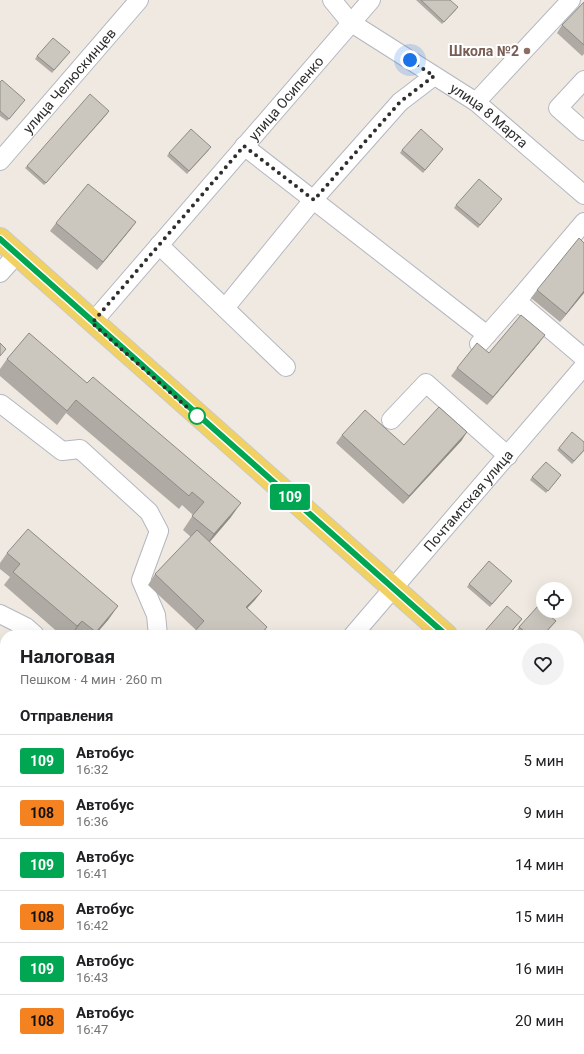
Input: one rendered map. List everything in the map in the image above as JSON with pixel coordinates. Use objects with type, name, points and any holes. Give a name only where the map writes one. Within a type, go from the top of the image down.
[{"type":"main road","points":[[0,239],[92,323],[440,630]]},
{"type":"street","name":"улица Челюскинцев","points":[[0,161],[139,0]]},
{"type":"street","name":"улица 8 Марта","points":[[332,0],[350,22],[476,102],[584,196]]},
{"type":"street","name":"улица Осипенко","points":[[92,323],[350,22],[371,0]]},
{"type":"street","points":[[476,102],[571,0]]},
{"type":"street","points":[[225,308],[314,200],[400,102],[434,76]]},
{"type":"street","points":[[584,80],[558,108],[584,131]]},
{"type":"street","points":[[244,146],[314,200],[482,341],[584,222]]},
{"type":"street","points":[[159,245],[286,367]]},
{"type":"street","points":[[0,273],[17,254]]},
{"type":"street","points":[[517,301],[584,358]]},
{"type":"street","name":"Почтамтская улица","points":[[357,630],[584,366]]},
{"type":"street","points":[[391,420],[426,383],[508,456]]},
{"type":"street","points":[[0,405],[1,404],[62,451],[80,449],[149,512],[158,531],[141,580],[156,615],[158,630]]},
{"type":"street","points":[[0,614],[29,630]]},
{"type":"building","points":[[421,0],[450,0],[458,7],[444,22]]},
{"type":"building","points":[[584,2],[584,45],[562,25]]},
{"type":"building","points":[[53,38],[70,52],[54,70],[37,56]]},
{"type":"building","points":[[2,80],[25,100],[9,119],[0,111],[0,82]]},
{"type":"building","points":[[90,94],[109,111],[46,183],[27,166]]},
{"type":"building","points":[[191,129],[211,147],[189,171],[169,153]]},
{"type":"building","points":[[421,129],[443,149],[425,170],[402,150]]},
{"type":"building","points":[[479,179],[502,199],[480,225],[456,205]]},
{"type":"building","points":[[88,184],[136,222],[103,262],[56,223]]},
{"type":"building","points":[[579,238],[584,243],[584,291],[566,314],[537,290]]},
{"type":"building","points":[[521,315],[545,335],[493,397],[457,368],[477,343],[489,353]]},
{"type":"building","points":[[29,333],[87,383],[93,377],[241,503],[214,534],[192,516],[204,502],[192,492],[189,496],[76,400],[67,411],[7,359]]},
{"type":"building","points":[[0,343],[6,349],[0,356]]},
{"type":"building","points":[[439,407],[467,432],[409,496],[342,435],[365,410],[404,445]]},
{"type":"building","points":[[572,432],[584,442],[584,450],[574,461],[559,448]]},
{"type":"building","points":[[546,462],[561,475],[548,491],[532,477]]},
{"type":"building","points":[[28,529],[118,606],[98,630],[93,630],[82,621],[77,626],[13,572],[20,564],[7,553]]},
{"type":"building","points":[[197,530],[262,591],[246,607],[267,627],[264,630],[196,630],[204,621],[155,574]]},
{"type":"building","points":[[489,561],[512,581],[492,604],[469,584]]},
{"type":"building","points":[[507,606],[522,619],[512,630],[486,630]]},
{"type":"building","points":[[536,608],[536,618],[552,618],[556,621],[548,630],[523,630],[519,627]]},
{"type":"bus line","name":"109","points":[[0,239],[92,323],[440,630]]},
{"type":"place","name":"Школа №2","points":[[527,51]]},
{"type":"route","points":[[197,416],[92,323],[244,146],[314,200],[400,102],[434,76],[410,60]]}]
